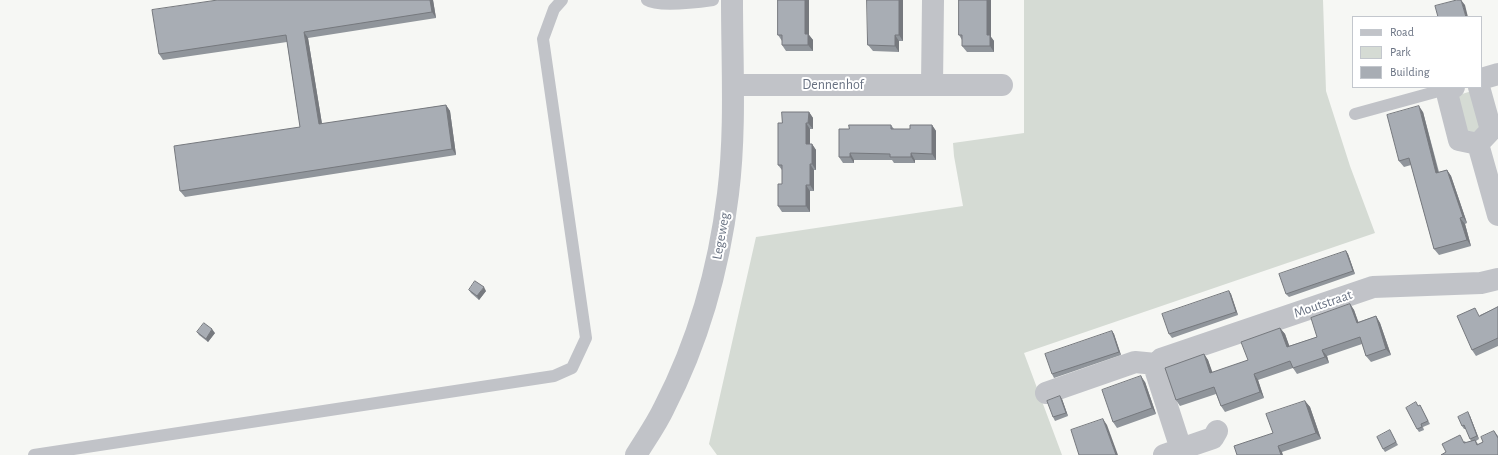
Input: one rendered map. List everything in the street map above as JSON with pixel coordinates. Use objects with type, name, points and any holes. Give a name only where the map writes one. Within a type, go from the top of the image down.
[{"type":"street","name":"Legeweg","points":[[636,455],[664,409],[688,353],[708,296],[720,244],[728,194],[733,128],[732,0]]},
{"type":"street","points":[[932,84],[933,0]]},
{"type":"street","points":[[1482,79],[1498,74]]},
{"type":"street","name":"Dennenhof","points":[[733,85],[1002,85]]},
{"type":"street","points":[[1450,88],[1459,140],[1478,144]]},
{"type":"street","points":[[1478,144],[1491,130],[1479,88]]},
{"type":"street","points":[[1478,144],[1498,215]]},
{"type":"street","name":"Moutstraat","points":[[1156,364],[1161,359],[1373,287],[1481,283],[1498,279]]},
{"type":"street","points":[[1046,393],[1135,362],[1156,364],[1156,372],[1172,452],[1213,438],[1217,431]]},
{"type":"lane","points":[[34,455],[554,376],[572,368],[586,338],[544,39],[554,9],[562,0]]},
{"type":"lane","points":[[647,0],[651,2],[690,2],[713,0]]},
{"type":"lane","points":[[1354,114],[1450,88]]},
{"type":"green space","points":[[1024,0],[1323,0],[1326,91],[1350,166],[1375,233],[1024,353],[1062,455],[717,455],[709,444],[756,237],[963,206],[953,143],[1024,133]]},
{"type":"green space","points":[[1472,91],[1484,131],[1466,136],[1455,96]]},
{"type":"building","points":[[218,0],[430,0],[432,12],[304,32],[319,124],[446,105],[452,149],[180,191],[174,146],[300,127],[286,35],[159,54],[152,10]]},
{"type":"building","points":[[778,0],[805,0],[805,34],[808,34],[808,45],[782,45],[782,35],[778,35]]},
{"type":"building","points":[[867,0],[899,0],[899,35],[895,35],[895,46],[868,45]]},
{"type":"building","points":[[959,0],[987,0],[987,35],[990,35],[990,46],[962,46],[962,35],[959,35]]},
{"type":"building","points":[[1461,0],[1466,16],[1438,16],[1435,6]]},
{"type":"building","points":[[1419,106],[1436,173],[1447,170],[1463,217],[1460,218],[1467,240],[1434,249],[1409,158],[1399,161],[1387,115]]},
{"type":"building","points":[[782,112],[809,112],[808,123],[806,123],[806,144],[812,144],[812,164],[810,164],[810,185],[806,185],[806,206],[778,206],[778,184],[782,184],[782,165],[778,165],[778,123],[782,123]]},
{"type":"building","points":[[849,125],[891,125],[891,129],[910,129],[910,125],[932,125],[932,154],[911,153],[911,157],[890,157],[890,154],[850,153],[850,157],[839,157],[839,129],[849,129]]},
{"type":"building","points":[[1346,251],[1353,271],[1286,294],[1279,274]]},
{"type":"building","points":[[475,281],[484,287],[477,296],[469,290]]},
{"type":"building","points":[[1229,291],[1236,312],[1169,334],[1162,314]]},
{"type":"building","points":[[1350,304],[1357,323],[1376,316],[1386,349],[1366,356],[1360,337],[1322,350],[1325,357],[1293,368],[1290,361],[1254,374],[1260,392],[1221,406],[1214,387],[1176,400],[1165,368],[1204,354],[1210,373],[1248,360],[1241,342],[1280,328],[1287,347],[1317,337],[1311,318]]},
{"type":"building","points":[[1498,307],[1498,338],[1472,350],[1457,316],[1475,308],[1479,316]]},
{"type":"building","points":[[204,323],[212,329],[206,339],[197,332]]},
{"type":"building","points":[[1112,331],[1119,352],[1052,374],[1045,354]]},
{"type":"building","points":[[1141,376],[1152,408],[1113,422],[1102,390]]},
{"type":"building","points":[[1060,396],[1066,413],[1053,417],[1047,401]]},
{"type":"building","points":[[1305,401],[1316,433],[1278,446],[1281,455],[1237,455],[1234,446],[1273,433],[1266,414]]},
{"type":"building","points":[[1416,402],[1418,406],[1420,405],[1428,421],[1421,424],[1422,427],[1417,429],[1406,408]]},
{"type":"building","points":[[1468,412],[1477,436],[1470,439],[1464,425],[1462,426],[1458,417]]},
{"type":"building","points":[[1103,419],[1116,455],[1079,455],[1071,430]]},
{"type":"building","points":[[1390,430],[1396,442],[1383,449],[1377,437]]},
{"type":"building","points":[[1494,431],[1498,438],[1498,455],[1441,455],[1446,452],[1442,444],[1460,435],[1464,443],[1475,440],[1477,445],[1483,442],[1481,437]]}]
